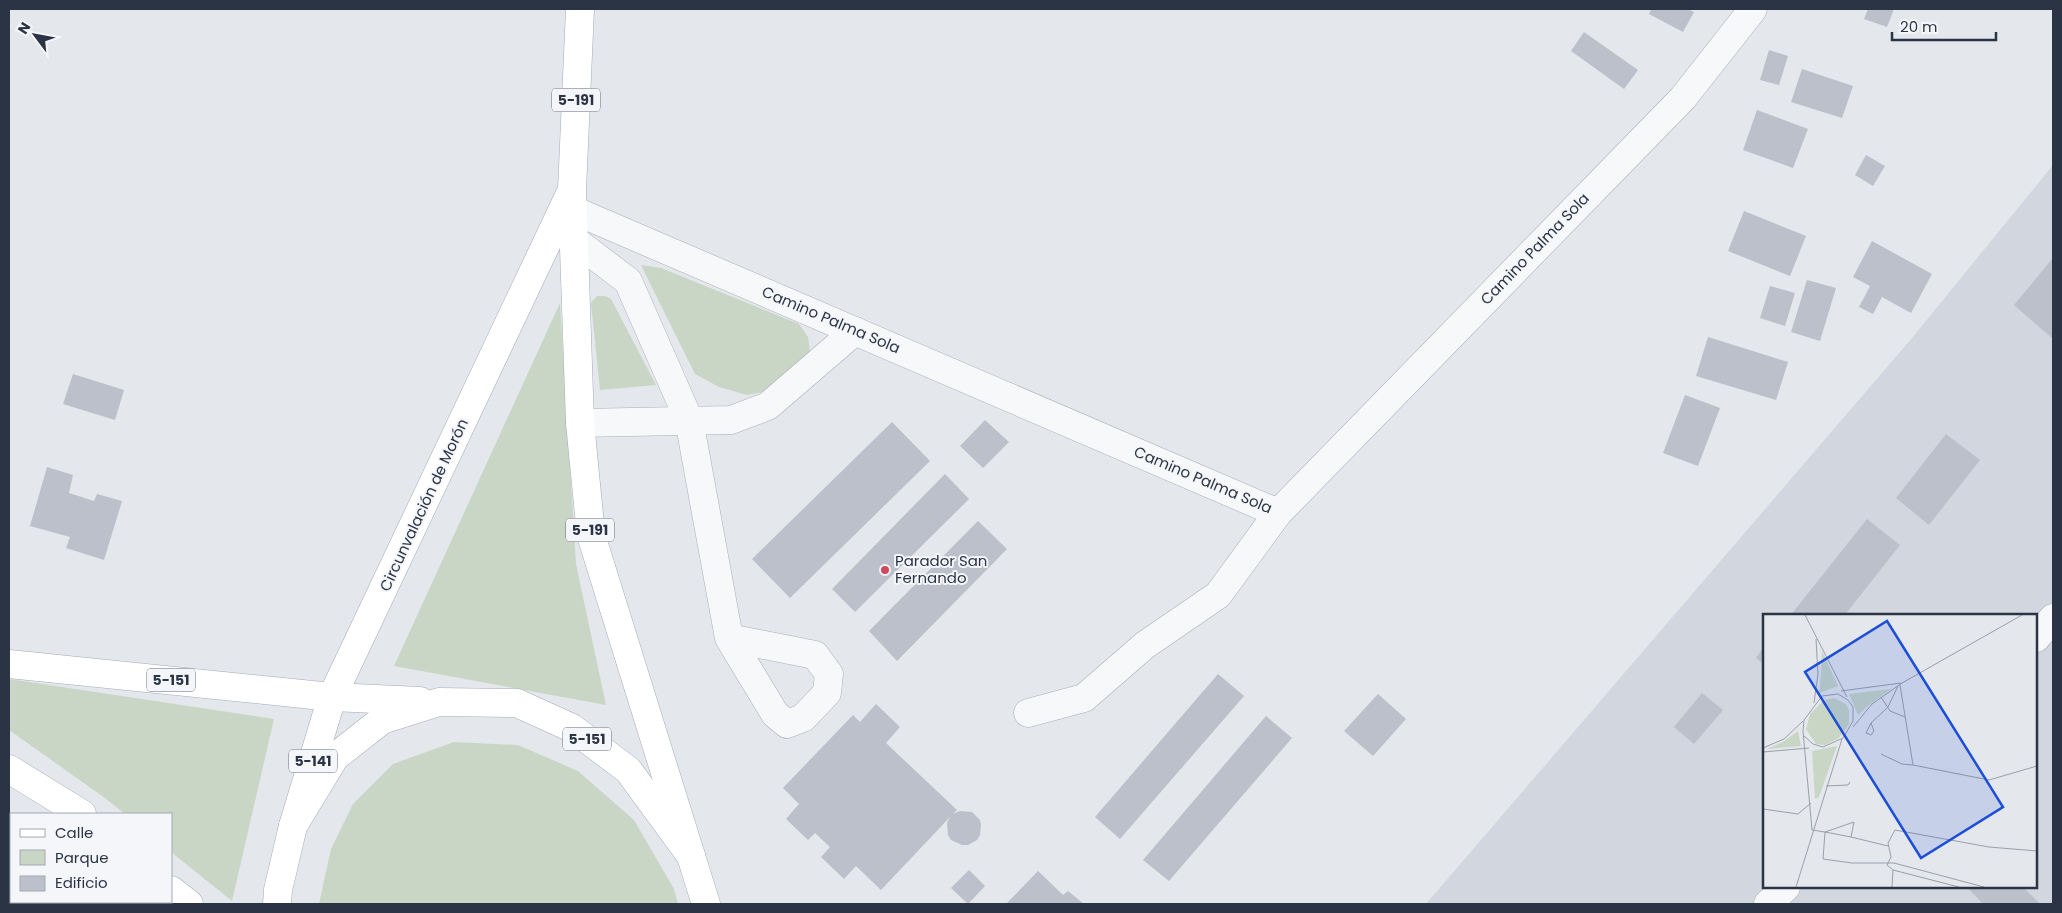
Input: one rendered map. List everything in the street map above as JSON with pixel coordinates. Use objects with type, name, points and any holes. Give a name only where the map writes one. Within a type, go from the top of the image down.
[{"type":"main road","name":"Circunvalación de Morón","points":[[580,9],[573,200],[580,423],[591,535],[691,856]]},
{"type":"main road","name":"Circunvalación de Morón","points":[[293,826],[332,697],[573,200]]},
{"type":"main road","name":"5-151","points":[[9,664],[332,697],[439,702],[517,703],[572,728],[628,770],[691,856],[706,904]]},
{"type":"main road","points":[[293,826],[335,757],[382,720],[439,702]]},
{"type":"main road","points":[[9,769],[80,813]]},
{"type":"main road","name":"5-141","points":[[277,904],[278,890],[293,826]]},
{"type":"main road","points":[[172,891],[189,904]]},
{"type":"street","name":"Camino Palma Sola","points":[[573,200],[856,331],[1278,513],[1683,98],[1753,9]]},
{"type":"street","points":[[574,240],[628,282],[689,420],[729,638]]},
{"type":"street","points":[[580,423],[731,420],[768,406],[856,331]]},
{"type":"street","points":[[1028,713],[1084,698],[1145,645],[1218,595],[1278,513]]},
{"type":"street","points":[[2037,637],[2053,618]]},
{"type":"street","points":[[1768,904],[1785,888]]},
{"type":"shaded area","points":[[2053,165],[2053,904],[1426,904],[1912,338]]},
{"type":"green space","points":[[641,265],[661,268],[799,324],[808,337],[810,352],[773,390],[747,395],[719,387],[695,374]]},
{"type":"green space","points":[[597,296],[605,296],[611,299],[656,385],[600,390],[591,303]]},
{"type":"green space","points":[[560,303],[576,564],[606,705],[394,666]]},
{"type":"green space","points":[[9,679],[274,719],[232,901],[172,853],[172,813],[124,813],[9,730]]},
{"type":"green space","points":[[454,742],[518,745],[578,771],[634,820],[674,889],[678,904],[319,904],[331,849],[353,804],[393,764]]},
{"type":"building","points":[[1651,9],[1687,9],[1694,12],[1683,32],[1649,14]]},
{"type":"building","points":[[1868,9],[1894,9],[1887,27],[1864,19]]},
{"type":"building","points":[[1584,32],[1638,70],[1624,89],[1571,51]]},
{"type":"building","points":[[1769,50],[1788,56],[1779,85],[1760,80]]},
{"type":"building","points":[[1802,69],[1853,86],[1842,118],[1791,102]]},
{"type":"building","points":[[1757,110],[1808,129],[1793,168],[1743,150]]},
{"type":"building","points":[[1866,155],[1885,166],[1873,186],[1855,175]]},
{"type":"building","points":[[1744,211],[1806,236],[1790,276],[1728,251]]},
{"type":"building","points":[[1872,241],[1932,274],[1911,313],[1882,297],[1873,314],[1859,307],[1870,286],[1853,277]]},
{"type":"building","points":[[2053,258],[2053,339],[2014,305]]},
{"type":"building","points":[[1807,280],[1836,288],[1820,341],[1791,332]]},
{"type":"building","points":[[1770,286],[1795,293],[1785,326],[1760,318]]},
{"type":"building","points":[[1708,337],[1788,362],[1776,400],[1696,376]]},
{"type":"building","points":[[73,374],[124,390],[115,420],[63,404]]},
{"type":"building","points":[[1685,395],[1720,408],[1698,466],[1663,453]]},
{"type":"building","points":[[985,420],[1009,442],[983,468],[960,446]]},
{"type":"building","points":[[892,422],[930,461],[790,598],[752,559]]},
{"type":"building","points":[[1946,434],[1980,460],[1929,525],[1896,498]]},
{"type":"building","points":[[47,467],[73,475],[69,493],[94,501],[97,494],[122,501],[104,560],[66,548],[70,537],[30,526]]},
{"type":"building","points":[[945,474],[969,499],[855,612],[832,589]]},
{"type":"building","points":[[1867,519],[1900,545],[1846,614],[1792,614]]},
{"type":"building","points":[[978,521],[1007,549],[897,661],[869,631]]},
{"type":"building","points":[[1763,648],[1763,663],[1756,658]]},
{"type":"building","points":[[1218,674],[1244,696],[1120,839],[1095,817]]},
{"type":"building","points":[[1702,693],[1723,710],[1694,744],[1674,727]]},
{"type":"building","points":[[1378,694],[1406,719],[1373,756],[1344,731]]},
{"type":"building","points":[[876,704],[900,727],[886,743],[957,810],[953,814],[960,811],[972,812],[980,820],[981,825],[980,835],[977,840],[968,845],[962,845],[951,840],[948,835],[947,823],[950,817],[881,890],[856,866],[844,879],[821,857],[830,847],[815,833],[808,840],[786,819],[799,804],[783,788],[853,715],[860,722]]},
{"type":"building","points":[[1266,716],[1292,738],[1169,881],[1143,860]]},
{"type":"building","points":[[969,870],[985,886],[968,904],[951,888]]},
{"type":"building","points":[[1038,871],[1063,895],[1068,891],[1084,904],[1006,904]]},
{"type":"building","points":[[1968,888],[2024,888],[2040,904],[1983,904]]},
{"type":"place","name":"Parador San Fernando","points":[[885,570]]}]
